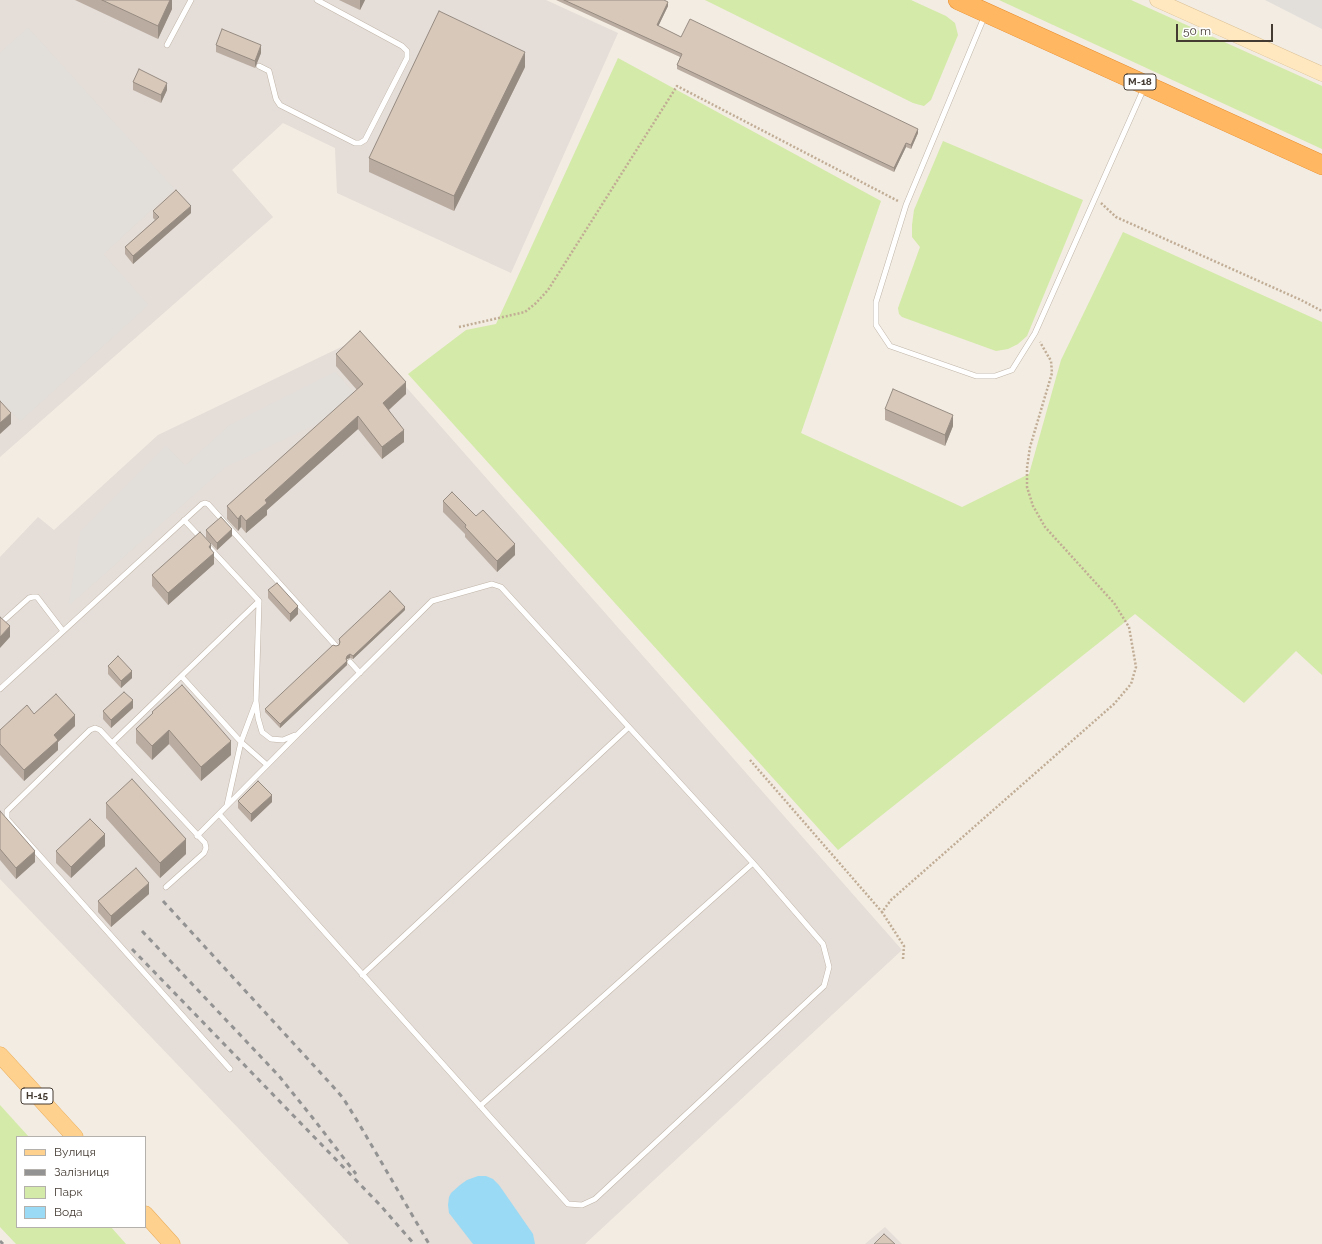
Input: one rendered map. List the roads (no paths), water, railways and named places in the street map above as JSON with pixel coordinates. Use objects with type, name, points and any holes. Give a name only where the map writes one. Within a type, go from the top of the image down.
[{"type":"highway","name":"М-18","points":[[958,0],[1322,165]]},
{"type":"main road","name":"Н-15","points":[[0,1055],[74,1136]]},
{"type":"main road","points":[[146,1215],[172,1244]]},
{"type":"street","points":[[1157,0],[1322,74]]},
{"type":"lane","points":[[167,45],[190,0]]},
{"type":"lane","points":[[259,66],[269,71],[276,98],[280,105],[355,143],[360,143],[365,140],[407,58],[407,51],[402,46],[317,0]]},
{"type":"lane","points":[[986,13],[906,205],[876,302],[876,325],[890,346],[976,376],[995,376],[1012,370],[1035,332],[1146,85]]},
{"type":"lane","points":[[0,689],[202,504],[208,504],[336,646]]},
{"type":"lane","points":[[184,520],[259,601],[256,701],[258,718],[262,732],[271,739],[283,740],[298,734]]},
{"type":"lane","points":[[197,836],[218,814],[432,601],[492,584],[501,587],[753,862],[824,944],[829,967],[824,986],[595,1199],[582,1205],[568,1204],[218,814]]},
{"type":"lane","points":[[0,624],[33,596],[37,597],[63,631]]},
{"type":"lane","points":[[112,743],[259,601]]},
{"type":"lane","points":[[350,662],[360,673]]},
{"type":"lane","points":[[182,677],[241,742],[267,765]]},
{"type":"lane","points":[[227,806],[241,742],[256,701]]},
{"type":"lane","points":[[362,975],[629,727]]},
{"type":"lane","points":[[166,887],[204,853],[206,848],[205,843],[100,730],[95,728],[90,730],[7,811],[8,819],[230,1069]]},
{"type":"lane","points":[[480,1106],[753,862]]},
{"type":"water","points":[[478,1176],[486,1176],[493,1179],[499,1185],[533,1234],[535,1244],[473,1244],[449,1213],[448,1205],[451,1193],[467,1180]]},
{"type":"railway","points":[[163,901],[343,1098],[429,1244]]},
{"type":"railway","points":[[142,931],[279,1076],[356,1174]]},
{"type":"railway","points":[[132,949],[381,1206],[414,1244]]},
{"type":"railway","points":[[0,1241],[3,1244]]}]
